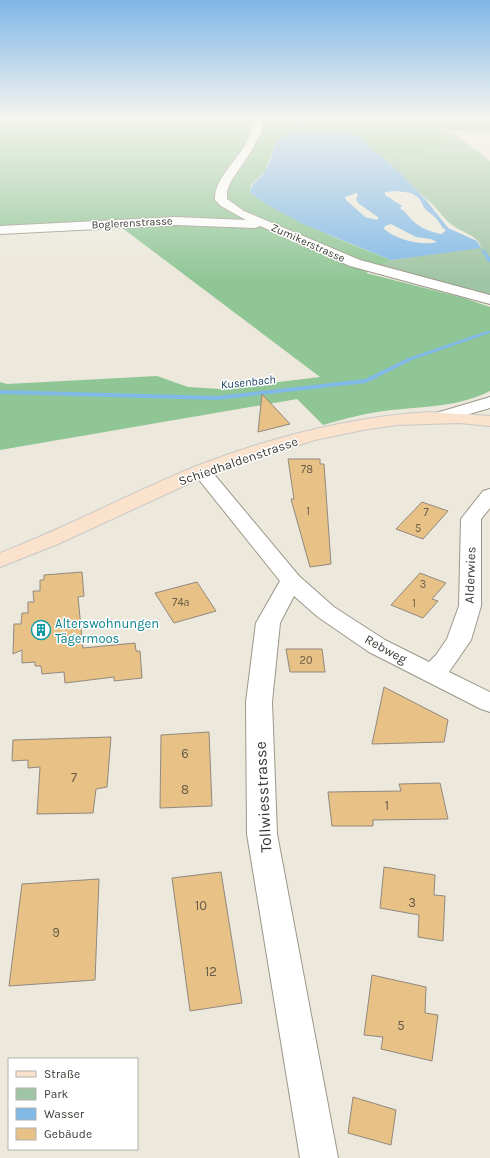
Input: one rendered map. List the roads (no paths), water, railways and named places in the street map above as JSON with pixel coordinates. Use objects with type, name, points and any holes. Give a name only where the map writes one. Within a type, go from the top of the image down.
[{"type":"main road","name":"Schiedhaldenstrasse","points":[[0,561],[201,471],[279,444],[329,431],[401,418],[442,418],[490,421]]},
{"type":"street","name":"Zumikerstrasse","points":[[233,172],[222,188],[220,195],[221,200],[229,207],[264,224],[355,263],[490,300]]},
{"type":"street","name":"Boglerenstrasse","points":[[0,230],[176,221],[264,224]]},
{"type":"street","points":[[442,418],[490,402]]},
{"type":"street","points":[[201,471],[291,582]]},
{"type":"street","name":"Alderwies","points":[[432,674],[445,661],[459,640],[470,606],[471,519],[490,495]]},
{"type":"street","name":"Rebweg","points":[[291,582],[326,612],[377,646],[490,703]]},
{"type":"street","name":"Tollwiesstrasse","points":[[291,582],[268,623],[259,702],[262,834],[319,1158]]},
{"type":"water","points":[[264,172],[399,172],[426,200],[448,228],[477,241],[481,248],[391,260],[303,224],[271,207],[250,193],[252,185]],"holes":[[[396,191],[411,193],[419,198],[425,209],[436,218],[446,230],[442,234],[419,226],[400,208],[402,206],[385,195],[385,192]],[[357,193],[358,195],[356,199],[358,203],[379,218],[377,220],[365,217],[346,200],[345,197]],[[391,224],[416,237],[431,239],[437,242],[417,243],[402,239],[384,229],[385,226]]]},
{"type":"waterway","points":[[483,250],[490,261]]},
{"type":"waterway","name":"Kusenbach","points":[[0,392],[217,398],[366,381],[410,359],[489,332]]},
{"type":"place","name":"Alterswohnungen Tägermoos","points":[[41,630]]}]
